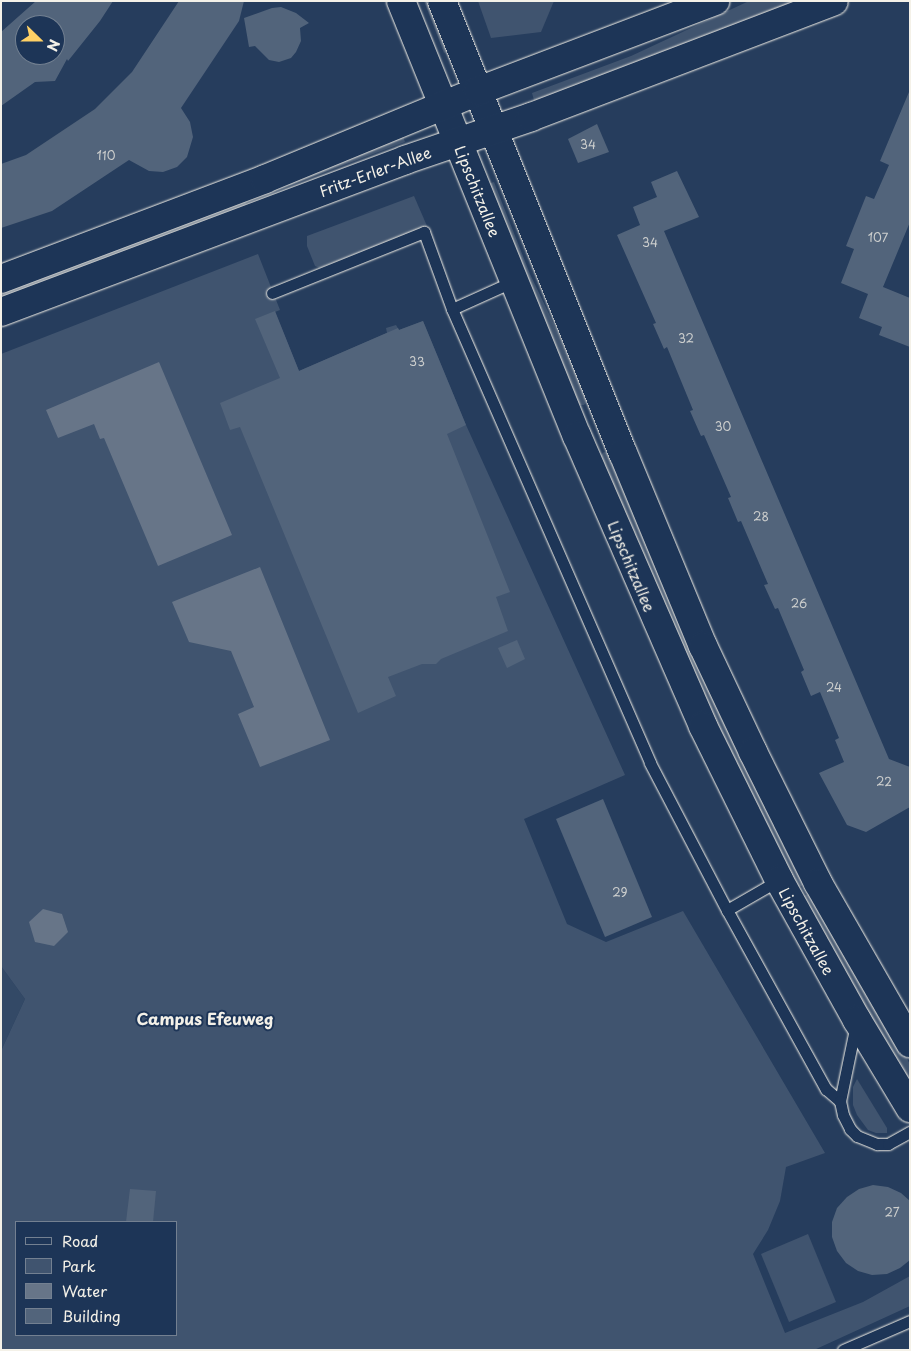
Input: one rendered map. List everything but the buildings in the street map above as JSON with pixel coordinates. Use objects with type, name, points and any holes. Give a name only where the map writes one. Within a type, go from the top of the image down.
[{"type":"street","name":"Lipschitzallee","points":[[401,1],[577,436],[703,726],[779,880],[857,1020],[910,1108]]},
{"type":"street","points":[[442,1],[680,591],[753,752],[818,883],[910,1043]]},
{"type":"street","points":[[1,279],[265,179],[478,91],[715,1]]},
{"type":"street","name":"Fritz-Erler-Allee","points":[[1,312],[457,141],[494,130],[834,1]]},
{"type":"street","points":[[265,179],[276,208]]},
{"type":"street","points":[[577,436],[610,421]]},
{"type":"lane","points":[[272,293],[424,232],[452,308],[650,763],[727,910],[826,1089],[840,1101]]},
{"type":"lane","points":[[452,308],[514,281]]},
{"type":"lane","points":[[727,910],[779,880]]},
{"type":"lane","points":[[857,1020],[840,1101],[843,1115],[850,1129],[867,1140],[888,1144],[910,1132]]},
{"type":"lane","points":[[843,1350],[910,1321]]},
{"type":"shaded area","points":[[1,966],[25,999],[1,1051]]},
{"type":"green space","points":[[424,1],[431,1],[453,49],[444,53]]},
{"type":"green space","points":[[478,1],[554,1],[541,32],[491,38]]},
{"type":"green space","points":[[749,1],[801,1],[535,104],[532,93],[631,56]]},
{"type":"green space","points":[[401,131],[405,142],[291,185],[286,185]]},
{"type":"green space","points":[[494,182],[530,274],[589,398],[584,405],[577,405],[485,185]]},
{"type":"green space","points":[[414,196],[427,226],[320,268],[315,266],[307,246],[307,236]]},
{"type":"green space","points":[[248,198],[245,206],[1,302],[1,289]]},
{"type":"green space","points":[[258,254],[280,310],[275,312],[299,371],[387,333],[386,328],[396,325],[399,330],[423,321],[466,425],[625,775],[524,819],[567,924],[606,942],[683,911],[825,1153],[786,1167],[780,1201],[768,1230],[753,1254],[785,1333],[863,1302],[910,1276],[910,1306],[814,1350],[1,1350],[1,1051],[25,999],[1,966],[1,354]]},
{"type":"green space","points":[[604,452],[609,453],[807,883],[797,888],[738,774],[600,456]]},
{"type":"green space","points":[[811,893],[910,1064],[910,1087],[801,897]]},
{"type":"green space","points":[[857,1079],[887,1128],[887,1133],[876,1133],[868,1130],[857,1115],[853,1105],[853,1087]]},
{"type":"green space","points":[[808,1234],[836,1302],[789,1322],[761,1254]]},
{"type":"water","points":[[159,362],[232,535],[158,566],[104,438],[100,439],[94,424],[58,438],[46,410]]},
{"type":"water","points":[[260,567],[330,740],[260,767],[238,714],[254,707],[231,651],[189,642],[172,602]]},
{"type":"water","points":[[43,909],[62,914],[68,932],[54,946],[35,942],[29,922]]},
{"type":"district","name":"Campus Efeuweg","points":[[205,1018]]}]
